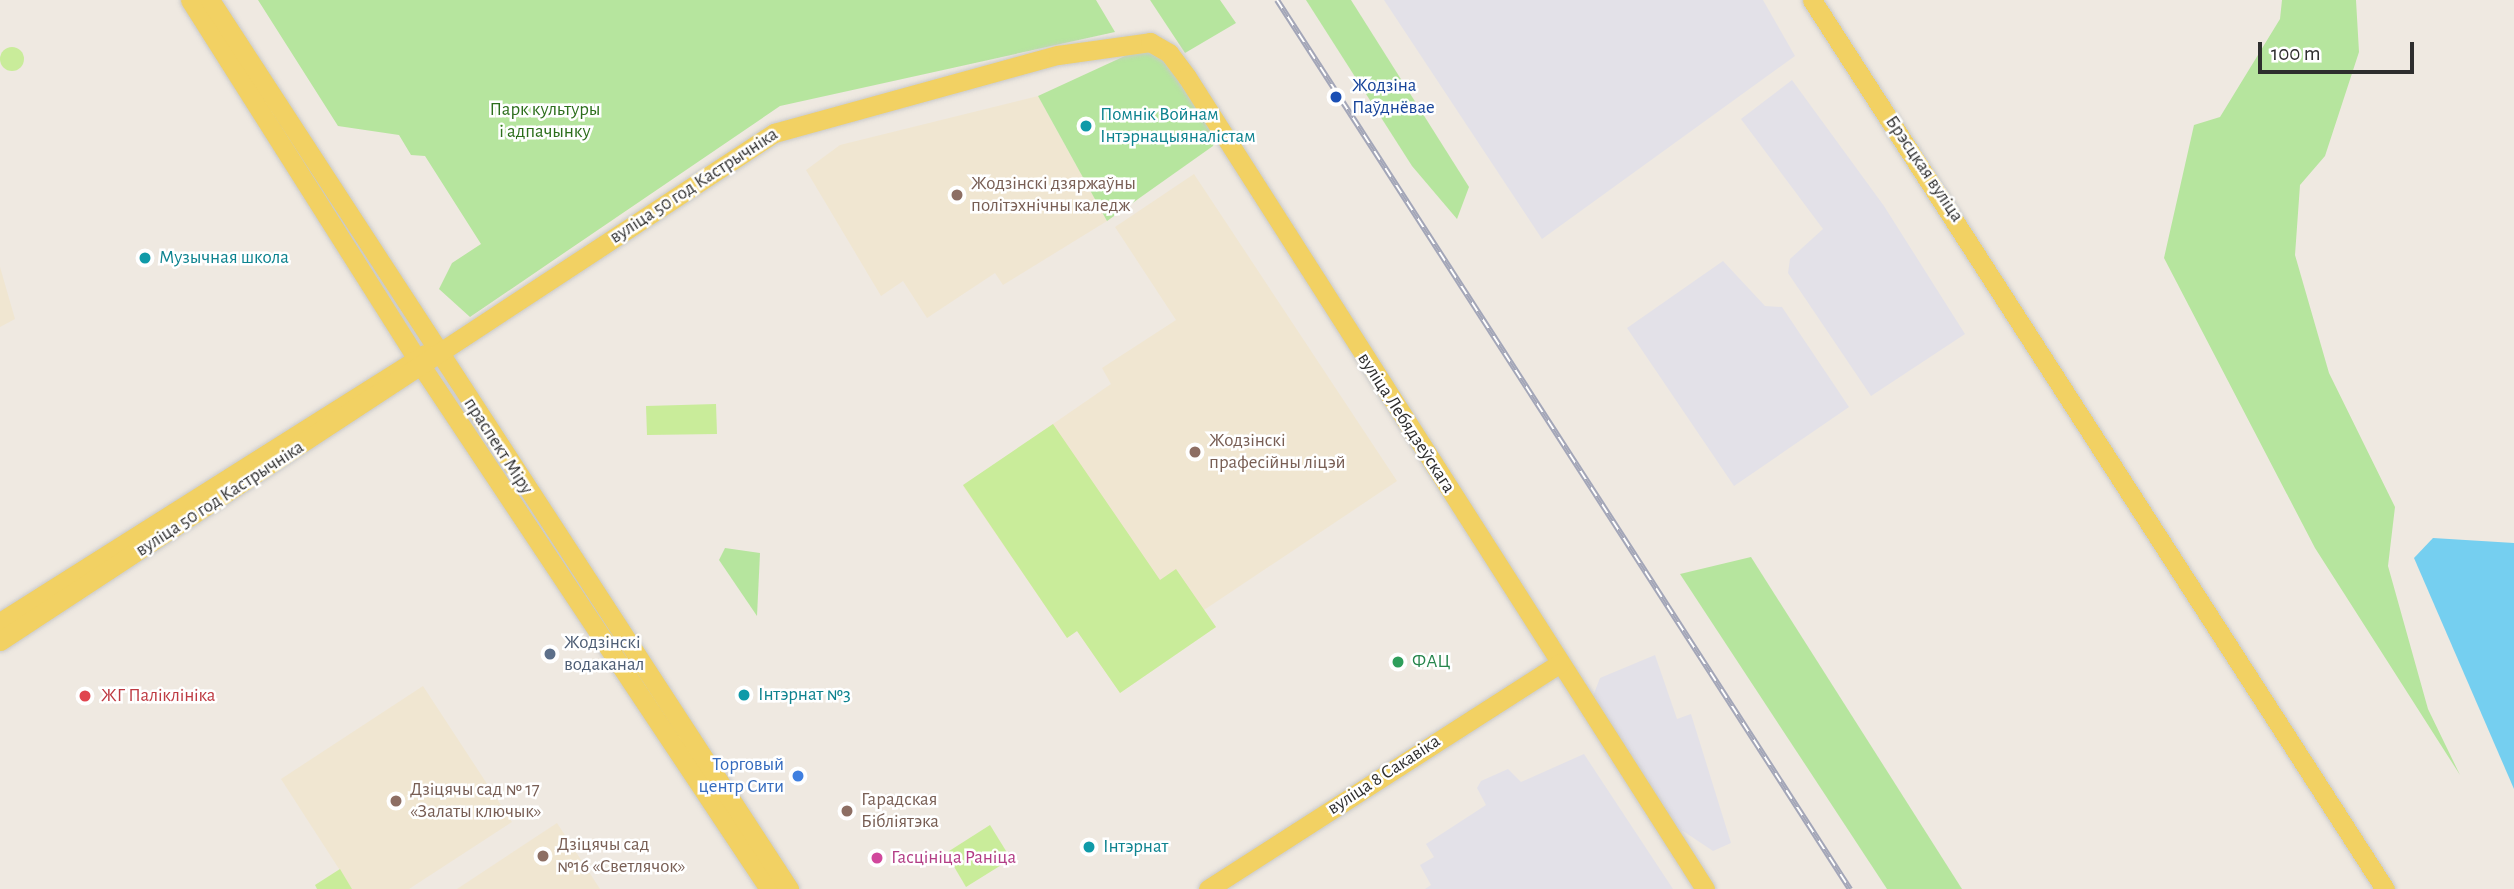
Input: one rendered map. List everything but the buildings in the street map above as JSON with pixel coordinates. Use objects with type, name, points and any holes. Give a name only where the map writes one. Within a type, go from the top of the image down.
[{"type":"main road","name":"праспект Міру","points":[[190,0],[260,93],[436,352],[620,647],[765,867],[789,889]]},
{"type":"main road","name":"праспект Міру","points":[[210,0],[260,93],[418,362],[620,647]]},
{"type":"main road","name":"Брэсцкая вуліца","points":[[1812,0],[2036,338],[2385,889]]},
{"type":"main road","name":"вуліца Лебядзеўскага","points":[[1058,55],[1150,42],[1170,53],[1705,889]]},
{"type":"main road","name":"вуліца 50 год Кастрычніка","points":[[0,622],[436,352],[774,133],[1058,55]]},
{"type":"main road","name":"вуліца 50 год Кастрычніка","points":[[0,641],[418,362]]},
{"type":"main road","name":"вуліца 8 Сакавіка","points":[[1208,889],[1560,663]]},
{"type":"main road","name":"праспект Міру","points":[[765,867],[769,889]]},
{"type":"shaded area","points":[[1384,0],[1763,0],[1795,56],[1542,239]]},
{"type":"shaded area","points":[[1792,80],[1884,206],[1965,334],[1871,396],[1788,273],[1790,259],[1823,229],[1741,119]]},
{"type":"shaded area","name":"Жодзінскі дзяржаўны політэхнічны каледж","points":[[1038,96],[1107,221],[1003,285],[995,273],[927,318],[903,281],[881,296],[806,170],[840,145]]},
{"type":"shaded area","name":"Жодзінскі прафесійны ліцэй","points":[[1194,174],[1397,481],[1204,610],[1216,627],[1120,693],[1077,631],[1067,638],[963,486],[1111,384],[1102,368],[1176,320],[1115,227]]},
{"type":"shaded area","points":[[1723,261],[1765,306],[1782,307],[1849,407],[1734,486],[1627,328]]},
{"type":"shaded area","points":[[0,267],[15,319],[0,327]]},
{"type":"shaded area","points":[[1655,655],[1677,719],[1691,714],[1731,843],[1713,851],[1674,825],[1593,696],[1600,678]]},
{"type":"shaded area","name":"Дзіцячы сад № 17 «Залаты ключык»","points":[[423,686],[512,822],[409,889],[352,889],[281,779]]},
{"type":"shaded area","points":[[1584,754],[1673,889],[1425,889],[1431,885],[1420,865],[1434,857],[1426,844],[1486,805],[1477,788],[1481,781],[1508,769],[1521,782]]},
{"type":"shaded area","name":"Дзіцячы сад №16 «Светлячок»","points":[[557,823],[600,889],[457,889]]},
{"type":"green space","name":"Парк культуры і адпачынку","points":[[258,0],[1096,0],[1115,32],[780,106],[470,317],[439,289],[452,263],[481,244],[425,156],[411,155],[399,135],[338,126]]},
{"type":"green space","points":[[1150,0],[1220,0],[1236,23],[1185,53]]},
{"type":"green space","points":[[1306,0],[1351,0],[1469,187],[1457,219],[1412,166]]},
{"type":"green space","points":[[2282,0],[2356,0],[2359,52],[2325,156],[2300,185],[2295,255],[2329,373],[2395,507],[2388,566],[2428,709],[2460,775],[2315,548],[2164,258],[2194,125],[2220,117],[2280,19]]},
{"type":"green space","points":[[12,47],[21,50],[24,59],[21,68],[12,71],[3,68],[0,59],[3,50]]},
{"type":"green space","points":[[1140,49],[1169,59],[1217,134],[1213,146],[1107,221],[1038,96]]},
{"type":"green space","points":[[716,404],[717,434],[647,435],[646,406]]},
{"type":"green space","points":[[1053,424],[1160,580],[1176,569],[1216,627],[1120,693],[1077,631],[1067,638],[963,485]]},
{"type":"green space","points":[[725,548],[760,553],[757,616],[719,560]]},
{"type":"green space","points":[[1751,557],[1962,889],[1887,889],[1680,574]]},
{"type":"green space","points":[[990,825],[1011,859],[966,887],[946,853]]},
{"type":"green space","points":[[340,869],[352,889],[317,889],[315,885]]},
{"type":"water","points":[[2433,538],[2514,543],[2514,789],[2414,558]]},
{"type":"railway","points":[[1277,0],[1850,889]]},
{"type":"place","name":"Жодзіна Паўднёвае","points":[[1336,97]]},
{"type":"place","name":"Помнік Войнам Інтэрнацыяналістам","points":[[1086,126]]},
{"type":"place","name":"Жодзінскі дзяржаўны політэхнічны каледж","points":[[957,195]]},
{"type":"place","name":"Музычная школа","points":[[145,258]]},
{"type":"place","name":"Жодзінскі прафесійны ліцэй","points":[[1195,452]]},
{"type":"place","name":"Жодзінскі водаканал","points":[[550,654]]},
{"type":"place","name":"ФАЦ","points":[[1398,662]]},
{"type":"place","name":"Інтэрнат №3","points":[[744,695]]},
{"type":"place","name":"ЖГ Паліклініка","points":[[85,696]]},
{"type":"place","name":"Торговый центр Сити","points":[[798,776]]},
{"type":"place","name":"Дзіцячы сад № 17 «Залаты ключык»","points":[[396,801]]},
{"type":"place","name":"Гарадская Бібліятэка","points":[[847,811]]},
{"type":"place","name":"Інтэрнат","points":[[1089,847]]},
{"type":"place","name":"Дзіцячы сад №16 «Светлячок»","points":[[543,856]]},
{"type":"place","name":"Гасцініца Раніца","points":[[877,858]]}]
